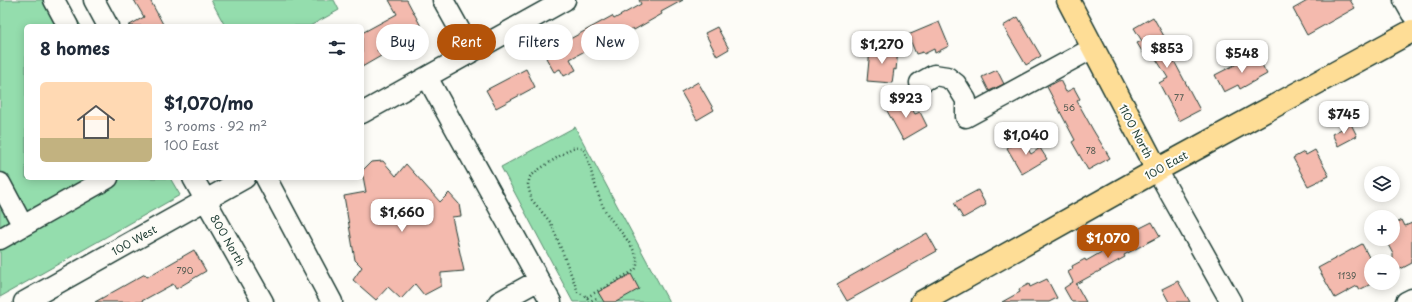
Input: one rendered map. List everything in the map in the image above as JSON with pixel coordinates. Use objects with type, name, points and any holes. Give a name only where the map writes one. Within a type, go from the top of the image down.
[{"type":"main road","name":"1100 North","points":[[1068,0],[1157,170]]},
{"type":"main road","name":"100 East","points":[[922,302],[1157,170],[1412,31]]},
{"type":"street","points":[[54,0],[67,24]]},
{"type":"street","points":[[94,0],[107,24]]},
{"type":"street","points":[[444,0],[457,24]]},
{"type":"street","points":[[496,39],[565,0]]},
{"type":"street","points":[[1404,0],[1412,14]]},
{"type":"street","points":[[920,83],[934,75],[947,77],[956,84],[966,100],[966,117],[1093,48]]},
{"type":"street","points":[[364,112],[458,60]]},
{"type":"street","points":[[427,77],[551,302]]},
{"type":"street","name":"1100 North","points":[[1157,170],[1231,302]]},
{"type":"street","points":[[0,239],[104,180]]},
{"type":"street","name":"800 North","points":[[193,180],[263,302]]},
{"type":"street","name":"100 West","points":[[24,302],[241,180]]},
{"type":"street","points":[[267,180],[332,302]]},
{"type":"street","points":[[0,183],[24,226]]},
{"type":"street","points":[[499,302],[539,280]]},
{"type":"street","points":[[1406,302],[1412,299]]},
{"type":"path","points":[[587,297],[635,270],[638,263],[635,252],[605,211],[585,152],[583,148],[578,147],[572,148],[538,170],[530,177],[528,184],[532,200],[551,222],[578,292],[587,297],[588,302],[599,298]]},
{"type":"green space","points":[[0,0],[65,0],[80,24],[24,24],[24,180],[171,180],[180,195],[0,297]]},
{"type":"green space","points":[[211,0],[334,0],[339,10],[314,24],[224,24]]},
{"type":"green space","points":[[575,127],[669,302],[573,302],[501,167]]},
{"type":"building","points":[[134,0],[150,0],[163,24],[132,24],[144,17]]},
{"type":"building","points":[[389,0],[407,0],[420,24],[379,24],[397,14]]},
{"type":"building","points":[[639,0],[683,0],[661,12],[662,14],[639,27],[639,24],[597,24],[612,16],[614,19],[641,4]]},
{"type":"building","points":[[1309,0],[1350,0],[1355,8],[1307,35],[1293,9]]},
{"type":"building","points":[[1018,17],[1041,56],[1026,65],[1003,26]]},
{"type":"building","points":[[1153,17],[1176,57],[1173,59],[1200,110],[1179,121],[1159,83],[1168,78],[1153,54],[1146,58],[1137,43],[1142,41],[1134,28]]},
{"type":"building","points":[[939,22],[949,46],[935,53],[934,49],[924,54],[923,52],[916,54],[908,35]]},
{"type":"building","points":[[376,25],[376,59],[364,66],[364,32]]},
{"type":"building","points":[[717,27],[729,49],[717,56],[705,33]]},
{"type":"building","points":[[581,33],[581,53],[573,57],[573,37]]},
{"type":"building","points":[[870,49],[898,50],[896,70],[894,69],[892,83],[867,81]]},
{"type":"building","points":[[1256,54],[1267,74],[1240,89],[1238,85],[1224,92],[1215,75]]},
{"type":"building","points":[[547,60],[571,60],[576,70],[564,76],[560,69],[554,72]]},
{"type":"building","points":[[526,69],[535,87],[496,108],[486,90]]},
{"type":"building","points":[[997,70],[1004,84],[989,91],[982,77]]},
{"type":"building","points":[[1060,80],[1066,92],[1074,88],[1080,99],[1077,101],[1110,158],[1088,170],[1072,142],[1075,140],[1047,87]]},
{"type":"building","points":[[698,82],[714,110],[697,120],[681,92]]},
{"type":"building","points":[[905,98],[911,110],[912,109],[915,114],[920,112],[927,126],[903,140],[886,109]]},
{"type":"building","points":[[1351,124],[1357,136],[1338,146],[1332,134]]},
{"type":"building","points":[[1022,139],[1031,154],[1040,148],[1047,159],[1022,174],[1007,148]]},
{"type":"building","points":[[1315,150],[1329,176],[1308,186],[1293,158],[1304,152],[1306,155]]},
{"type":"building","points":[[383,161],[396,176],[406,164],[440,202],[449,193],[459,204],[461,216],[452,217],[464,271],[441,273],[441,286],[424,295],[415,284],[401,299],[388,287],[376,300],[353,280],[362,267],[355,260],[344,196],[366,192],[364,180],[364,169],[371,162]]},
{"type":"building","points":[[978,190],[986,205],[963,218],[954,203]]},
{"type":"building","points":[[1402,220],[1405,226],[1412,223],[1412,263],[1400,269],[1400,254],[1393,254],[1389,246],[1400,246],[1400,221]]},
{"type":"building","points":[[1152,222],[1160,236],[1124,255],[1125,257],[1076,284],[1086,302],[1072,302],[1064,288],[1073,282],[1068,272],[1073,269],[1072,266],[1085,259],[1086,261],[1131,234],[1130,233]]},
{"type":"building","points":[[927,233],[937,251],[847,301],[837,284]]},
{"type":"building","points":[[1362,244],[1367,254],[1364,254],[1364,288],[1359,290],[1357,286],[1335,298],[1318,268]]},
{"type":"building","points":[[194,250],[206,271],[176,289],[173,284],[140,302],[95,302],[145,274],[147,277]]},
{"type":"building","points":[[631,274],[639,289],[616,302],[604,302],[598,292]]},
{"type":"building","points":[[1047,279],[1057,298],[1049,302],[1002,302],[1020,292],[1019,289],[1029,284],[1030,287]]},
{"type":"building","points":[[1178,281],[1190,302],[1169,302],[1162,289]]}]
